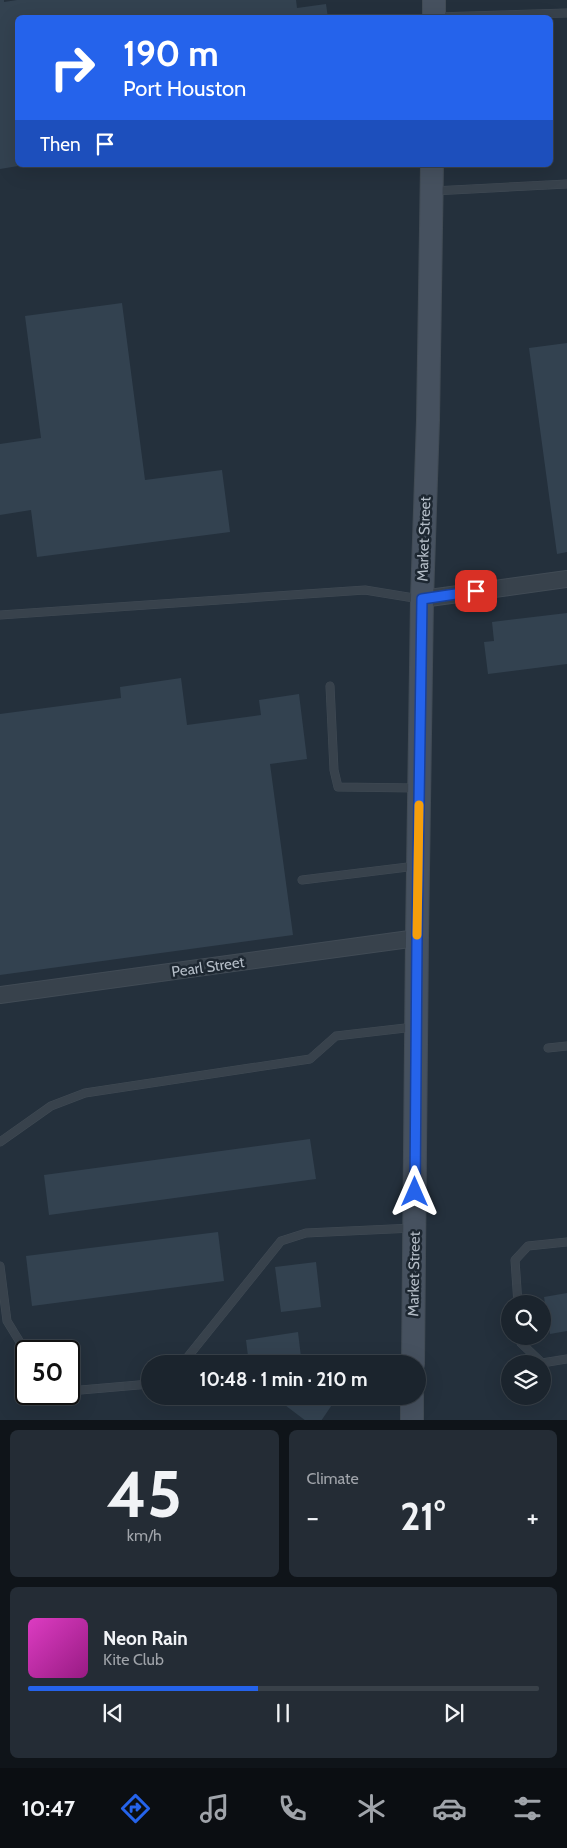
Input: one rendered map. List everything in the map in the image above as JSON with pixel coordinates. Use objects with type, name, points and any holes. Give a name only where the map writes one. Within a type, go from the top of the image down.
[{"type":"main road","points":[[434,0],[434,15]]},
{"type":"main road","name":"Market Street","points":[[413,1355],[419,788],[432,167]]},
{"type":"main road","points":[[412,1405],[412,1420]]},
{"type":"street","points":[[422,599],[567,579]]},
{"type":"street","name":"Pearl Street","points":[[0,995],[417,938]]},
{"type":"lane","points":[[500,15],[567,13]]},
{"type":"lane","points":[[431,191],[567,184]]},
{"type":"lane","points":[[0,615],[365,590],[422,599]]},
{"type":"lane","points":[[330,686],[334,770],[338,786],[419,788]]},
{"type":"lane","points":[[302,880],[418,866]]},
{"type":"lane","points":[[0,1142],[52,1106],[85,1093],[310,1059],[336,1036],[416,1027]]},
{"type":"lane","points":[[548,1048],[567,1046]]},
{"type":"lane","points":[[189,1355],[282,1241],[306,1233],[415,1228]]},
{"type":"lane","points":[[517,1295],[514,1260],[528,1246],[567,1242]]},
{"type":"lane","points":[[0,1266],[7,1321],[19,1340]]},
{"type":"lane","points":[[523,1345],[542,1363],[567,1359]]},
{"type":"lane","points":[[80,1390],[141,1385]]},
{"type":"building","points":[[0,0],[4,0],[4,2],[17,0],[296,0],[297,8],[326,4],[328,15],[15,15],[15,166],[0,169]]},
{"type":"building","points":[[122,303],[145,480],[222,470],[230,532],[37,557],[31,510],[0,515],[0,444],[41,438],[25,316]]},
{"type":"building","points":[[567,343],[567,552],[557,554],[529,348]]},
{"type":"building","points":[[567,613],[567,664],[488,674],[484,642],[494,641],[492,622]]},
{"type":"building","points":[[181,678],[187,725],[261,715],[259,700],[299,694],[307,759],[270,764],[293,935],[0,975],[0,714],[121,698],[120,687]]},
{"type":"building","points":[[310,1139],[316,1179],[49,1215],[44,1175]]},
{"type":"building","points":[[218,1232],[224,1281],[32,1306],[26,1256]]},
{"type":"building","points":[[316,1262],[321,1307],[281,1312],[275,1267]]},
{"type":"building","points":[[567,1293],[567,1331],[551,1334],[551,1296]]},
{"type":"building","points":[[298,1332],[301,1355],[248,1355],[246,1340]]},
{"type":"building","points":[[285,1405],[332,1405],[322,1420],[305,1420]]},
{"type":"slow traffic","points":[[417,935],[419,805]]},
{"type":"route","points":[[415,1192],[422,599],[476,591]]}]
